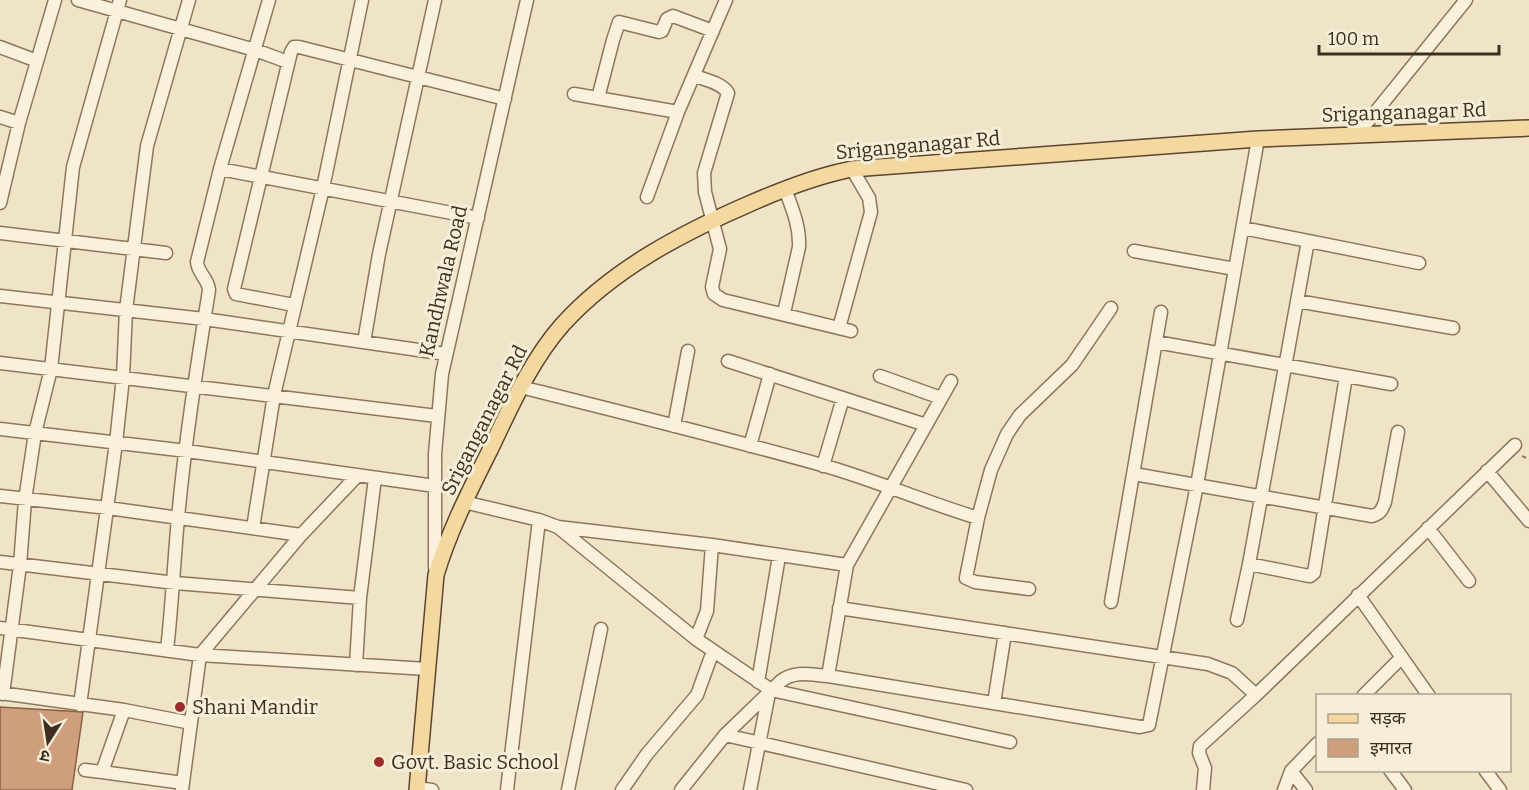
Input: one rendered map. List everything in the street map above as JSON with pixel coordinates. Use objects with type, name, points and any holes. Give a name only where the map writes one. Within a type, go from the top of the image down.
[{"type":"main road","name":"Sriganganagar Rd","points":[[422,789],[427,669],[435,575],[464,502],[521,387],[542,351],[562,326],[599,289],[688,232],[785,189],[828,174],[852,169],[1258,139],[1529,128]]},
{"type":"street","points":[[0,203],[19,123],[55,0]]},
{"type":"street","points":[[78,0],[118,5],[180,30],[255,50],[288,62]]},
{"type":"street","points":[[80,705],[116,443],[123,377],[126,310],[147,146],[189,0]]},
{"type":"street","points":[[167,650],[175,583],[178,518],[208,282],[197,268],[196,262],[220,169],[269,0]]},
{"type":"street","points":[[253,528],[274,395],[287,332],[323,188],[362,0]]},
{"type":"street","points":[[364,342],[379,254],[435,0]]},
{"type":"street","name":"Kandhwala Road","points":[[435,575],[437,417],[446,354],[527,0]]},
{"type":"street","points":[[647,197],[678,112],[726,0]]},
{"type":"street","points":[[1357,135],[1466,0]]},
{"type":"street","points":[[118,5],[74,168],[51,369],[35,433],[25,500],[20,565],[6,628],[2,694],[124,710],[191,723]]},
{"type":"street","points":[[598,98],[619,22],[659,32],[662,31],[667,19],[672,16],[713,31]]},
{"type":"street","points":[[0,46],[37,61]]},
{"type":"street","points":[[294,306],[236,294],[234,289],[288,62],[294,47],[299,46],[505,99]]},
{"type":"street","points":[[695,75],[718,84],[728,93],[704,173],[705,192],[720,249],[712,286],[714,294],[723,300],[784,313],[845,330],[870,212],[869,198],[852,169]]},
{"type":"street","points":[[574,94],[678,112]]},
{"type":"street","points":[[0,117],[19,123]]},
{"type":"street","points":[[681,790],[725,735],[788,676],[795,674],[828,676],[1149,725],[1197,485],[1258,139]]},
{"type":"street","points":[[220,169],[478,218]]},
{"type":"street","points":[[784,313],[800,236],[785,189]]},
{"type":"street","points":[[1243,228],[1419,263]]},
{"type":"street","points":[[0,233],[166,253]]},
{"type":"street","points":[[1237,620],[1250,564],[1308,241]]},
{"type":"street","points":[[1134,251],[1235,269]]},
{"type":"street","points":[[0,296],[204,319],[446,354]]},
{"type":"street","points":[[1297,301],[1453,328]]},
{"type":"street","points":[[1029,589],[975,582],[966,578],[978,518],[991,470],[1007,434],[1020,415],[1072,365],[1111,308]]},
{"type":"street","points":[[1111,602],[1161,312]]},
{"type":"street","points":[[1156,342],[1391,384]]},
{"type":"street","points":[[674,426],[688,351]]},
{"type":"street","points":[[728,361],[926,425]]},
{"type":"street","points":[[0,363],[274,395],[437,417]]},
{"type":"street","points":[[750,446],[770,374]]},
{"type":"street","points":[[880,376],[941,398]]},
{"type":"street","points":[[1250,564],[1310,576],[1314,573],[1346,376]]},
{"type":"street","points":[[828,676],[846,565],[951,381]]},
{"type":"street","points":[[521,387],[823,466],[890,487],[930,504],[978,518]]},
{"type":"street","points":[[823,466],[843,398]]},
{"type":"street","points":[[0,429],[187,451],[435,486]]},
{"type":"street","points":[[1134,474],[1365,516],[1377,515],[1385,502],[1398,432]]},
{"type":"street","points":[[1203,790],[1205,768],[1199,753],[1200,746],[1256,695],[1515,445]]},
{"type":"street","points":[[1487,471],[1529,521]]},
{"type":"street","points":[[85,770],[182,786],[200,655],[301,535],[357,476]]},
{"type":"street","points":[[356,666],[360,598],[375,478]]},
{"type":"street","points":[[0,496],[108,508],[301,535]]},
{"type":"street","points":[[464,502],[539,520],[558,527],[712,545],[846,565]]},
{"type":"street","points":[[507,790],[539,520]]},
{"type":"street","points":[[558,527],[696,639],[770,692],[1010,742]]},
{"type":"street","points":[[1428,528],[1468,581]]},
{"type":"street","points":[[696,639],[707,610],[712,545]]},
{"type":"street","points":[[758,682],[779,556]]},
{"type":"street","points":[[0,562],[175,583],[360,598]]},
{"type":"street","points":[[1358,595],[1428,694]]},
{"type":"street","points":[[839,608],[1208,664],[1225,669],[1256,695]]},
{"type":"street","points":[[6,628],[200,655],[427,669]]},
{"type":"street","points":[[568,790],[601,629]]},
{"type":"street","points":[[994,703],[1005,633]]},
{"type":"street","points":[[622,790],[647,753],[696,695],[713,651]]},
{"type":"street","points":[[1365,694],[1401,658]]},
{"type":"street","points":[[750,790],[770,692]]},
{"type":"street","points":[[102,772],[124,710]]},
{"type":"street","points":[[725,735],[966,790]]},
{"type":"street","points":[[1284,790],[1292,771],[1316,744]]},
{"type":"street","points":[[1292,771],[1306,790]]},
{"type":"street","points":[[1391,772],[1405,790]]},
{"type":"street","points":[[1486,772],[1500,790]]},
{"type":"building","points":[[0,707],[83,712],[72,790],[0,790]]},
{"type":"place","name":"Shani Mandir","points":[[180,707]]},
{"type":"place","name":"Govt. Basic School","points":[[379,762]]}]
